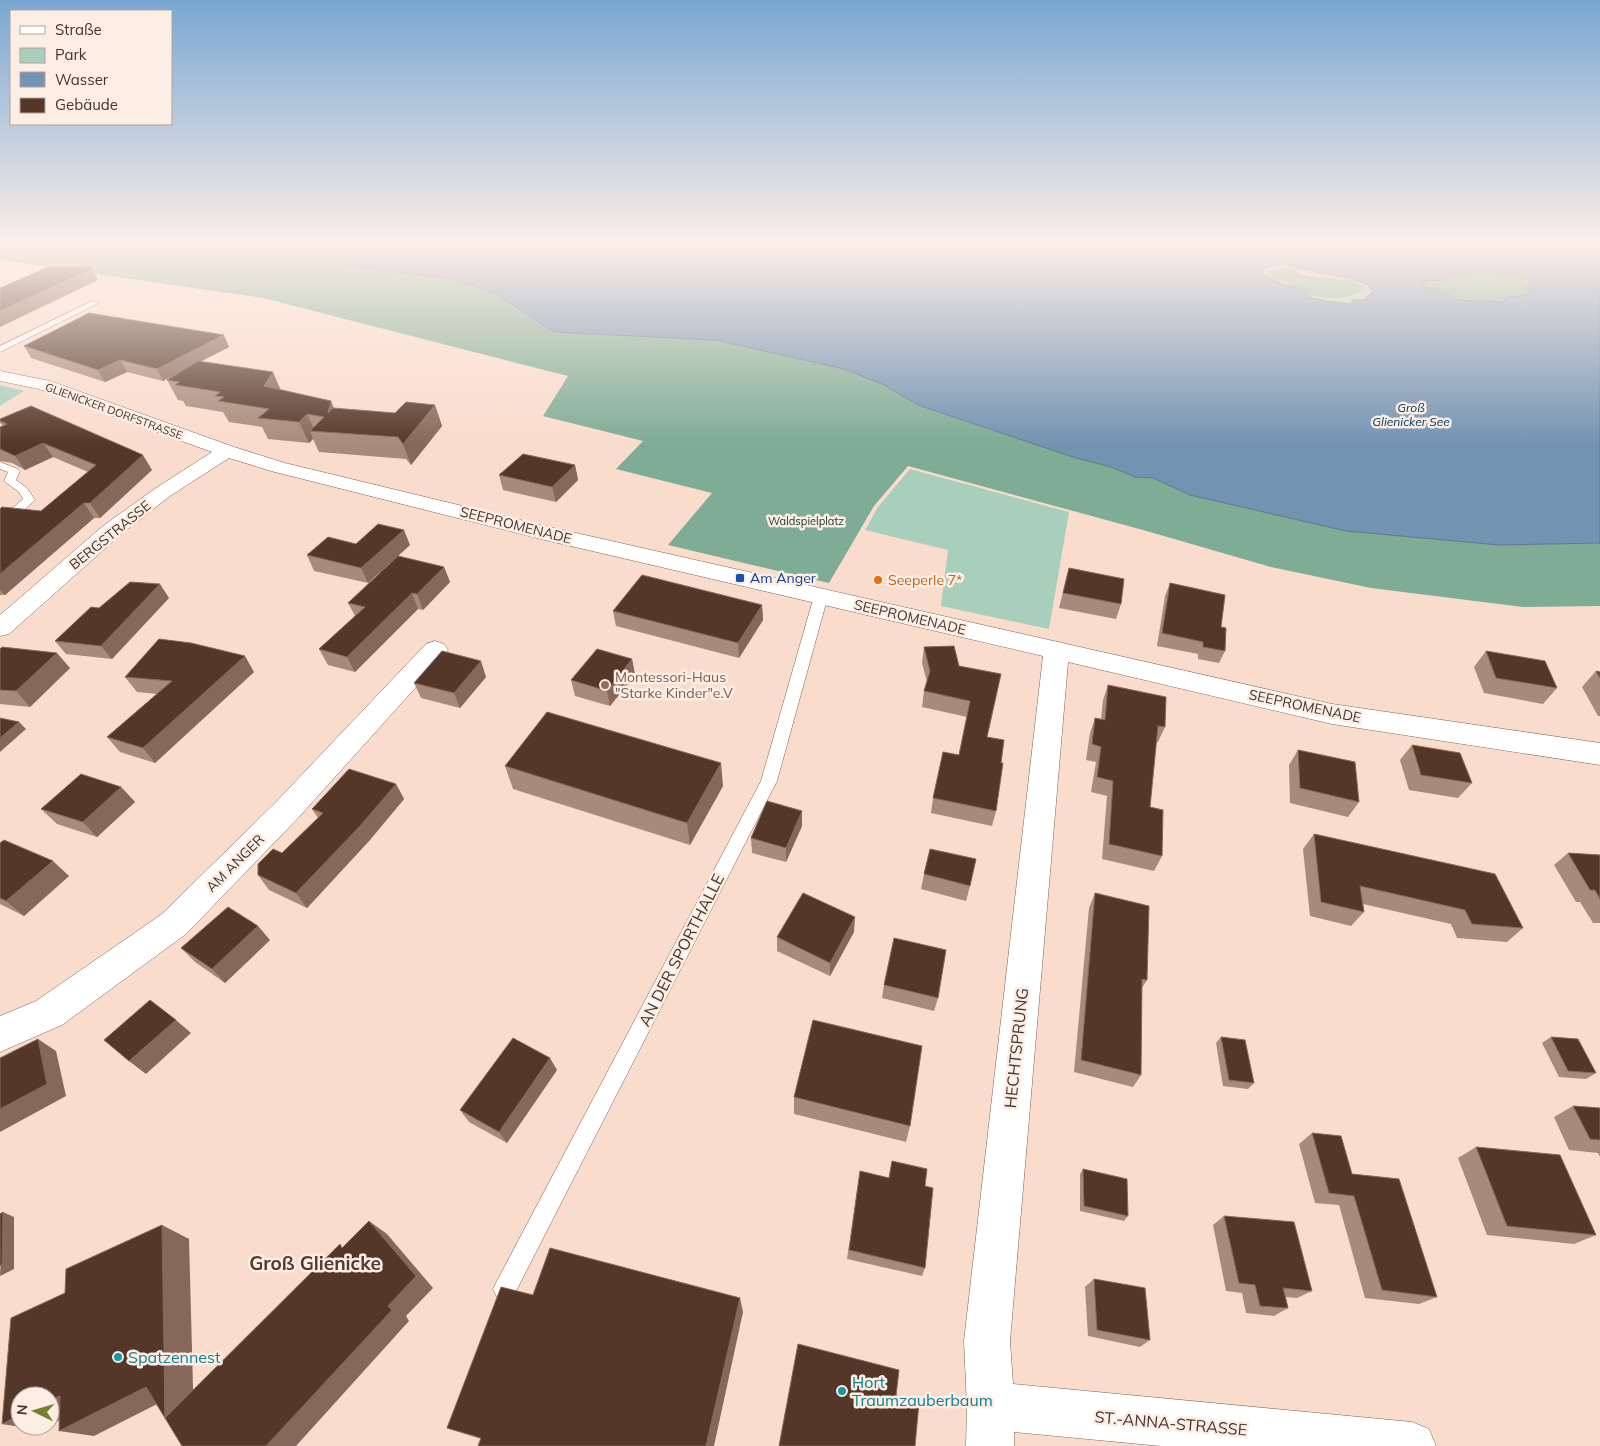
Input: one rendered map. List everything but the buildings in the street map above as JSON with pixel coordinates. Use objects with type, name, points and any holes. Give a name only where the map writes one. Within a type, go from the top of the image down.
[{"type":"street","name":"GLIENICKER DORFSTRASSE","points":[[0,376],[44,385],[227,451]]},
{"type":"street","name":"SEEPROMENADE","points":[[227,451],[278,467],[545,533],[1332,714],[1600,754]]},
{"type":"street","name":"BERGSTRASSE","points":[[0,628],[111,532],[162,492],[227,451]]},
{"type":"street","name":"AM ANGER","points":[[0,1034],[48,1013],[174,924],[287,810],[436,650]]},
{"type":"street","name":"HECHTSPRUNG","points":[[991,1426],[987,1341],[1056,650]]},
{"type":"street","name":"ST.-ANNA-STRASSE","points":[[991,1426],[1412,1446]]},
{"type":"lane","points":[[0,349],[79,310]]},
{"type":"lane","points":[[0,465],[14,471],[10,481],[23,490],[29,500],[0,526]]},
{"type":"lane","name":"AN DER SPORTHALLE","points":[[505,1289],[769,781],[821,596]]},
{"type":"green space","name":"Waldspielplatz","points":[[312,310],[521,310],[554,332],[716,340],[844,369],[882,384],[918,405],[1076,458],[1111,467],[1135,477],[1153,478],[1190,495],[1346,531],[1499,545],[1600,543],[1600,606],[1523,607],[1371,588],[1271,567],[908,466],[874,506],[829,583],[668,545],[712,493],[616,469],[643,441],[543,416],[568,376]]},
{"type":"green space","points":[[0,385],[24,391],[0,406]]},
{"type":"green space","points":[[910,469],[1069,512],[1049,629],[941,606],[948,550],[865,530],[878,507]]},
{"type":"water","name":"Groß Glienicker See","points":[[521,310],[1600,310],[1600,543],[1499,545],[1346,531],[1190,495],[1153,478],[1135,477],[1111,467],[1076,458],[918,405],[882,384],[844,369],[716,340],[554,332]]},
{"type":"place","name":"Am Anger","points":[[740,578]]},
{"type":"place","name":"Seeperle 7*","points":[[878,580]]},
{"type":"place","name":"Montessori-Haus \"Starke Kinder\"e.V","points":[[605,685]]},
{"type":"place","name":"Spatzennest","points":[[118,1357]]},
{"type":"place","name":"Hort Traumzauberbaum","points":[[842,1391]]},
{"type":"district","name":"Groß Glienicke","points":[[315,1263]]}]
